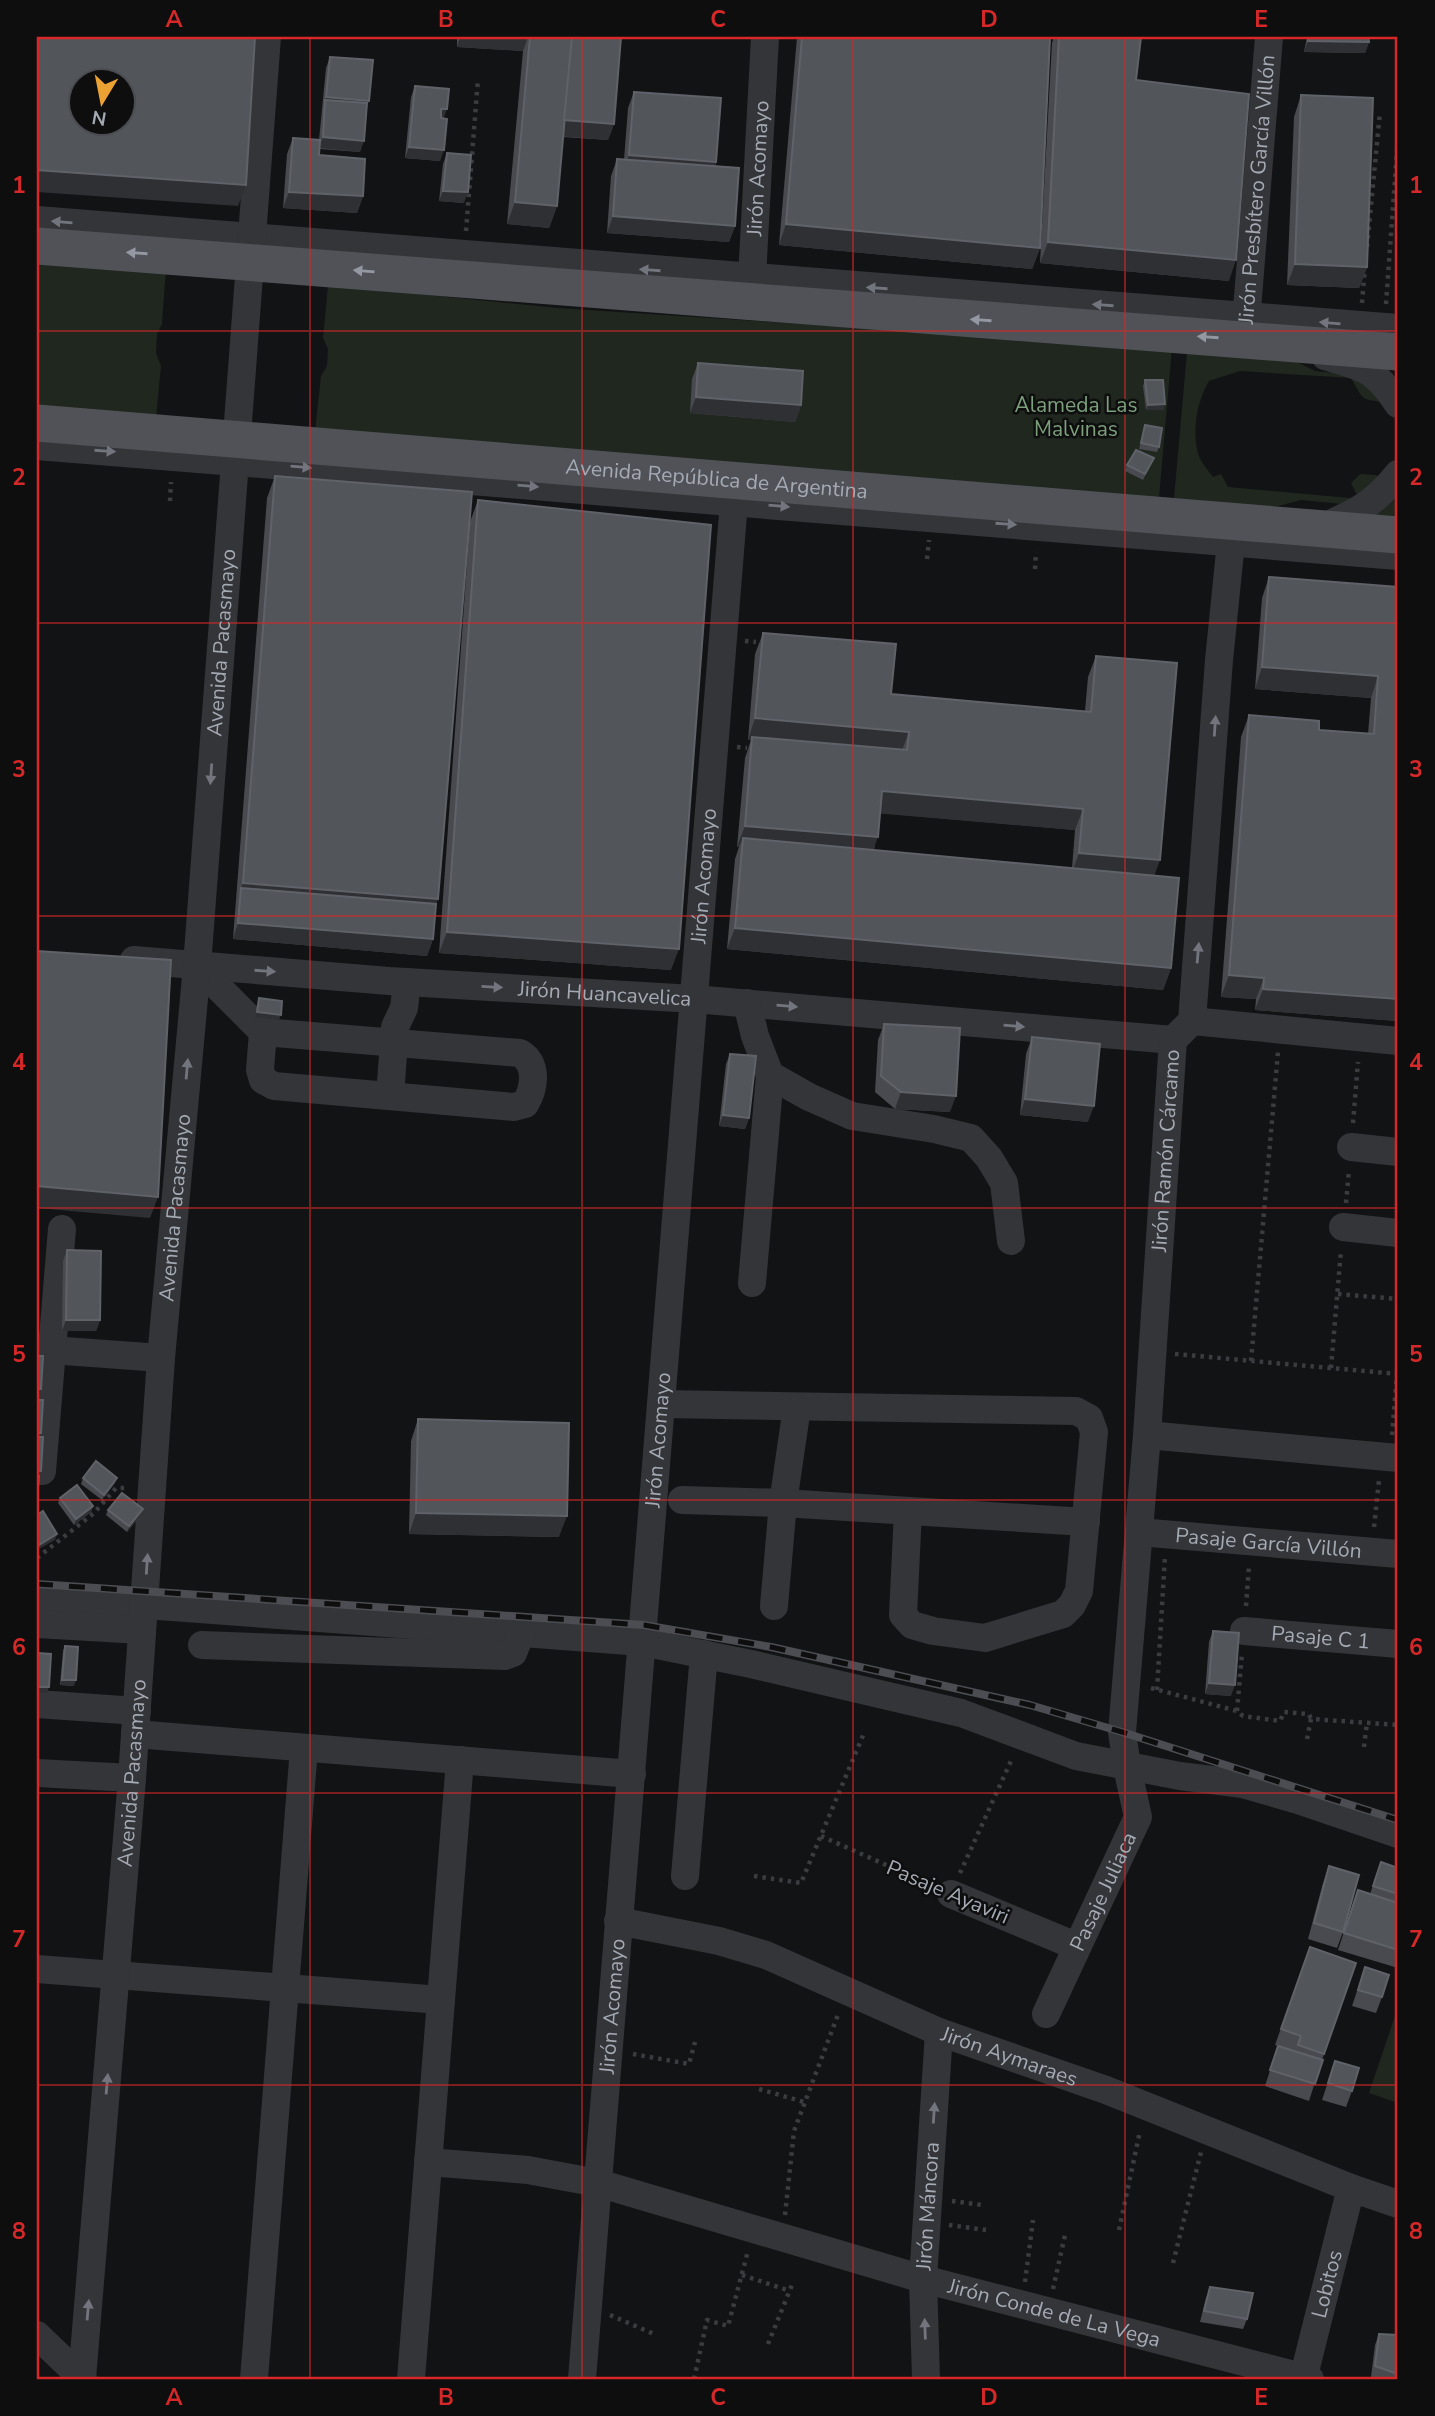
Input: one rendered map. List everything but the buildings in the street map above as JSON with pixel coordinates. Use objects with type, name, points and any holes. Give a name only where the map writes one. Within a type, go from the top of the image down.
[{"type":"main road","points":[[37,246],[251,250],[1245,328],[1282,343],[1385,333]]},
{"type":"main road","name":"Avenida República de Argentina","points":[[37,423],[234,450],[1398,534]]},
{"type":"street","name":"Avenida Pacasmayo","points":[[83,2379],[132,1778],[161,1358],[197,966],[267,37]]},
{"type":"street","name":"Jirón Acomayo","points":[[752,290],[765,37]]},
{"type":"street","name":"Jirón Presbítero García Villón","points":[[1245,328],[1269,37]]},
{"type":"street","points":[[37,220],[251,250],[465,256],[752,290]]},
{"type":"street","points":[[1245,328],[1385,333]]},
{"type":"street","points":[[1282,343],[1367,370],[1377,376],[1398,404]]},
{"type":"street","name":"Avenida República de Argentina","points":[[37,446],[234,450],[734,502],[1398,556]]},
{"type":"street","points":[[1319,529],[1361,510],[1381,495],[1398,474]]},
{"type":"street","name":"Jirón Acomayo","points":[[582,2379],[734,502]]},
{"type":"street","name":"Jirón Ramón Cárcamo","points":[[1127,1767],[1122,1732],[1126,1679],[1153,1533],[1147,1435],[1152,1352],[1231,542]]},
{"type":"street","name":"Jirón Huancavelica","points":[[103,958],[398,981],[1183,1030],[1280,1029],[1398,1041]]},
{"type":"street","points":[[197,966],[263,1032],[394,1035],[520,1053],[529,1059],[533,1067],[531,1094],[525,1104],[514,1107],[274,1086],[263,1080],[260,1070],[263,1032]]},
{"type":"street","points":[[390,1096],[394,1035],[387,1008],[398,981]]},
{"type":"street","points":[[747,1003],[755,1036],[770,1075],[752,1283]]},
{"type":"street","points":[[770,1075],[809,1097],[852,1116],[934,1129],[971,1138],[989,1158],[1004,1183],[1011,1241]]},
{"type":"street","points":[[1351,1147],[1398,1152]]},
{"type":"street","points":[[1343,1227],[1398,1233]]},
{"type":"street","points":[[43,1471],[44,1349],[62,1229]]},
{"type":"street","points":[[44,1349],[161,1358]]},
{"type":"street","points":[[662,1404],[1076,1411],[1089,1418],[1094,1432],[1079,1591],[1072,1605],[1063,1614],[985,1638],[933,1631],[912,1625],[903,1615],[908,1511]]},
{"type":"street","points":[[774,1606],[783,1503],[797,1408]]},
{"type":"street","points":[[1147,1435],[1390,1457]]},
{"type":"street","points":[[682,1500],[783,1503],[1086,1522]]},
{"type":"street","name":"Pasaje García Villón","points":[[1153,1533],[1385,1553]]},
{"type":"street","points":[[37,1597],[143,1617]]},
{"type":"street","points":[[37,1624],[143,1617],[521,1633],[642,1642],[961,1713],[1076,1756],[1127,1767],[1243,1784],[1398,1834]]},
{"type":"street","name":"Pasaje C 1","points":[[1244,1631],[1398,1644]]},
{"type":"street","points":[[202,1645],[505,1656],[513,1653],[521,1633]]},
{"type":"street","points":[[685,1876],[704,1654]]},
{"type":"street","points":[[37,1704],[136,1723],[304,1748],[632,1774]]},
{"type":"street","points":[[254,2379],[304,1748]]},
{"type":"street","points":[[411,2379],[460,1760]]},
{"type":"street","name":"Pasaje Juliaca","points":[[1046,2014],[1138,1817],[1127,1767]]},
{"type":"street","points":[[37,1773],[132,1778]]},
{"type":"street","name":"Pasaje Ayaviri","points":[[951,1894],[1076,1946]]},
{"type":"street","name":"Jirón Aymaraes","points":[[618,1921],[719,1941],[766,1955],[939,2032],[1146,2106],[1351,2188],[1398,2204]]},
{"type":"street","points":[[37,1969],[441,2000]]},
{"type":"street","name":"Jirón Máncora","points":[[926,2379],[923,2279],[939,2032]]},
{"type":"street","name":"Jirón Conde de La Vega","points":[[428,2162],[528,2170],[598,2183],[923,2279],[1305,2379]]},
{"type":"street","name":"Lobitos","points":[[1305,2379],[1351,2188]]},
{"type":"street","points":[[37,2334],[83,2379]]},
{"type":"path","points":[[465,256],[478,79]]},
{"type":"path","points":[[1380,112],[1385,333]]},
{"type":"path","points":[[1385,333],[1398,137]]},
{"type":"path","points":[[1251,1361],[1280,1029]]},
{"type":"path","points":[[1338,1294],[1398,1299]]},
{"type":"path","points":[[1152,1352],[1397,1374]]},
{"type":"path","points":[[1385,1553],[1398,1362]]},
{"type":"path","points":[[37,1558],[94,1513],[116,1488],[151,1490]]},
{"type":"path","points":[[1153,1533],[1157,1690]]},
{"type":"path","points":[[1126,1679],[1243,1716],[1280,1721],[1284,1712],[1310,1714],[1307,1739]]},
{"type":"path","points":[[1311,1718],[1398,1725]]},
{"type":"path","points":[[1364,1746],[1367,1722]]},
{"type":"path","points":[[754,1876],[801,1883],[864,1733]]},
{"type":"path","points":[[951,1894],[1011,1761]]},
{"type":"path","name":"Pasaje Ayaviri","points":[[821,1836],[951,1894]]},
{"type":"path","points":[[782,2238],[794,2131],[847,1992]]},
{"type":"path","points":[[608,2050],[689,2064],[695,2042]]},
{"type":"path","points":[[759,2089],[804,2102]]},
{"type":"path","points":[[1119,2230],[1146,2106]]},
{"type":"path","points":[[1173,2263],[1206,2131]]},
{"type":"path","points":[[1033,2220],[1035,2308]]},
{"type":"path","points":[[927,2223],[986,2230]]},
{"type":"path","points":[[694,2379],[707,2320],[728,2326],[754,2230]]},
{"type":"path","points":[[1035,2308],[1065,2235]]},
{"type":"path","points":[[742,2275],[791,2288],[768,2344]]},
{"type":"path","points":[[588,2305],[654,2334]]},
{"type":"green space","points":[[37,260],[166,269],[162,324],[157,334],[156,353],[161,366],[156,418],[37,409]]},
{"type":"green space","name":"Alameda Las Malvinas","points":[[328,285],[558,308],[1172,348],[1159,498],[315,431],[321,376],[327,366],[328,349],[323,338]]},
{"type":"green space","points":[[1187,352],[1291,359],[1315,371],[1356,375],[1385,402],[1363,397],[1351,378],[1240,371],[1209,381],[1201,397],[1197,416],[1196,444],[1199,456],[1213,477],[1221,474],[1228,487],[1350,498],[1357,495],[1351,483],[1360,474],[1376,475],[1380,479],[1352,505],[1301,500],[1265,507],[1174,498]]},
{"type":"green space","points":[[1398,490],[1398,519],[1375,516],[1375,507]]},
{"type":"green space","points":[[1398,2007],[1398,2103],[1369,2093]]},
{"type":"railway","points":[[37,1584],[644,1625],[771,1647],[1030,1705],[1398,1820]]}]
